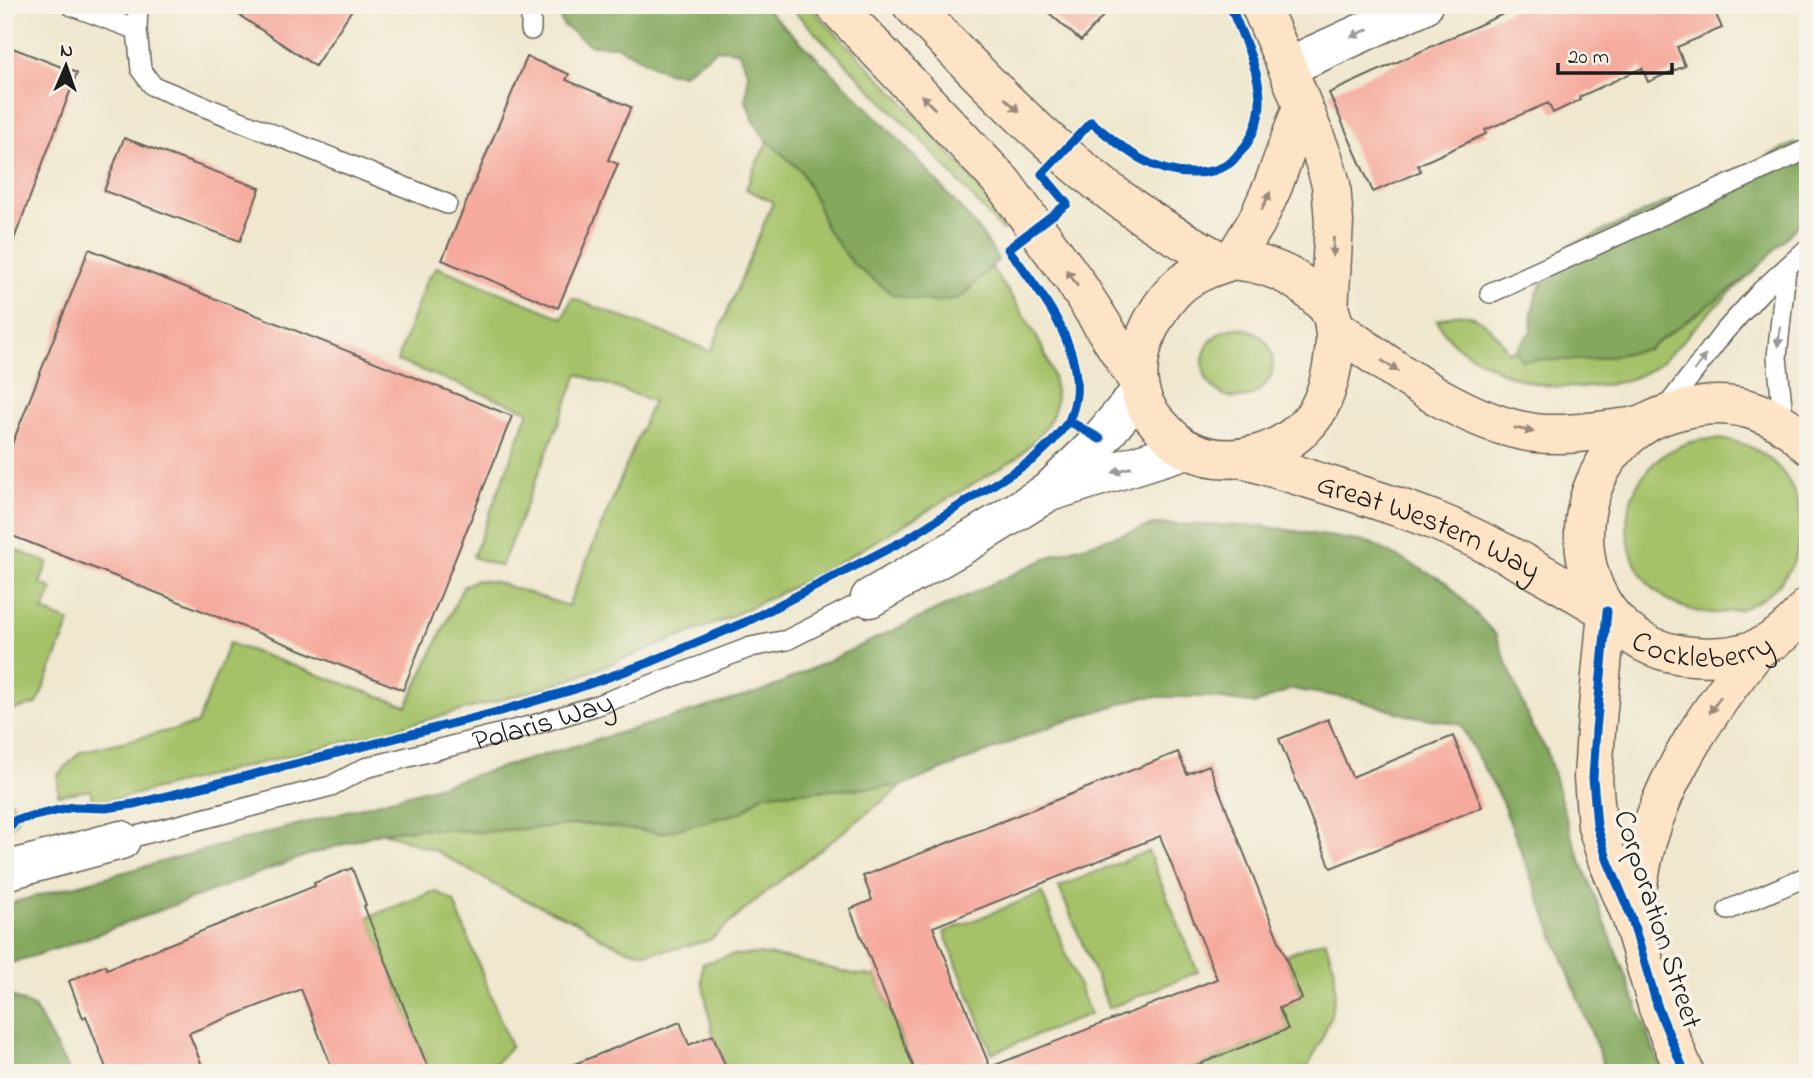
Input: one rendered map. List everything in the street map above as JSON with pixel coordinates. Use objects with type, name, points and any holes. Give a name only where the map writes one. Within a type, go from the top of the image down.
[{"type":"main road","points":[[835,5],[1003,183],[1074,280],[1139,387],[1150,415],[1187,449],[1220,458],[1253,456],[1293,438],[1315,415],[1321,403],[1331,375],[1334,355],[1334,222],[1331,184],[1287,67],[1260,5]]},
{"type":"main road","points":[[912,5],[1063,153],[1133,209],[1228,262],[1266,265],[1285,273],[1303,284],[1332,319],[1390,366],[1460,408],[1517,429],[1536,433],[1560,434],[1650,422]]},
{"type":"main road","points":[[1139,387],[1139,361],[1154,320],[1168,298],[1182,284],[1228,262],[1256,223],[1273,186],[1302,107]]},
{"type":"main road","name":"Cockleberry","points":[[1796,435],[1756,410],[1726,404],[1680,410],[1650,422],[1621,444],[1598,474],[1583,524],[1583,545],[1592,583],[1612,618],[1634,636],[1667,651],[1714,657],[1757,650],[1804,616]]},
{"type":"main road","name":"Great Western Way","points":[[1241,458],[1387,503],[1460,531],[1607,611]]},
{"type":"main road","name":"Corporation Street","points":[[1607,611],[1593,778],[1597,826],[1606,859],[1631,916],[1658,1008],[1685,1073]]},
{"type":"main road","name":"Corporation Street","points":[[1631,916],[1646,843],[1673,777],[1714,706],[1757,650]]},
{"type":"street","points":[[1287,67],[1423,5]]},
{"type":"street","name":"Polaris Way","points":[[870,598],[1048,492],[1093,448],[1139,387]]},
{"type":"street","name":"Polaris Way","points":[[1048,492],[1187,449]]},
{"type":"street","name":"Polaris Way","points":[[5,871],[121,840]]},
{"type":"lane","points":[[70,5],[137,30]]},
{"type":"lane","points":[[138,5],[137,30],[141,70],[153,86],[447,204]]},
{"type":"lane","points":[[531,5],[531,30]]},
{"type":"lane","points":[[1490,293],[1808,149]]},
{"type":"lane","points":[[1650,422],[1762,290],[1808,248]]},
{"type":"lane","points":[[1786,269],[1777,357],[1796,435]]},
{"type":"lane","name":"Polaris Way","points":[[121,840],[331,786],[365,768],[530,726],[598,705],[751,647],[787,640],[870,598]]},
{"type":"lane","points":[[1728,910],[1808,876]]},
{"type":"green space","points":[[555,5],[762,5],[902,143],[974,225],[998,260],[960,298],[934,302],[894,295],[854,265],[826,228],[801,171],[761,133],[746,101],[748,73],[738,51],[718,49],[683,74],[665,72],[617,46],[590,45],[563,25]]},
{"type":"green space","points":[[788,5],[808,5],[897,95],[1011,225],[1002,231],[929,148]]},
{"type":"green space","points":[[768,141],[801,171],[826,228],[960,298],[990,266],[1035,333],[1051,371],[1055,389],[1055,406],[1050,421],[1017,458],[818,575],[719,622],[561,683],[380,733],[92,805],[91,790],[58,795],[58,775],[80,752],[197,724],[229,643],[407,706],[463,587],[475,580],[496,582],[568,606],[653,401],[578,374],[501,567],[473,557],[529,411],[397,361],[426,281],[437,267],[563,318],[572,298],[711,351],[773,202],[746,189]]},
{"type":"green space","points":[[1796,143],[1808,156],[1808,215],[1749,276],[1648,349],[1590,360],[1521,360],[1516,350],[1531,331],[1537,293],[1545,278],[1577,260],[1570,246]]},
{"type":"green space","points":[[1749,276],[1656,366],[1631,378],[1593,387],[1533,383],[1498,370],[1455,344],[1437,320],[1454,315],[1472,316],[1493,331],[1508,352],[1516,350],[1521,360],[1590,360],[1648,349]]},
{"type":"green space","points":[[1238,328],[1263,338],[1273,363],[1263,388],[1238,398],[1213,388],[1203,363],[1213,338]]},
{"type":"green space","points":[[1714,439],[1747,446],[1776,464],[1794,493],[1801,526],[1794,559],[1776,588],[1747,606],[1714,613],[1681,606],[1652,588],[1634,559],[1627,526],[1634,493],[1652,464],[1681,446]]},
{"type":"green space","points":[[1157,524],[1262,526],[1371,543],[1446,582],[1496,635],[1532,727],[1547,751],[1570,832],[1663,1073],[1607,1073],[1502,802],[1460,724],[1407,715],[1354,699],[1291,689],[1256,704],[1207,697],[1142,697],[1054,725],[902,786],[764,794],[742,812],[662,833],[585,824],[482,832],[424,828],[383,832],[305,856],[68,945],[5,965],[5,911],[15,902],[420,791],[766,690],[1056,554]]},
{"type":"green space","points":[[16,550],[48,563],[40,583],[53,589],[43,611],[70,622],[37,704],[5,712],[5,560],[11,562]]},
{"type":"green space","points":[[902,786],[767,891],[710,940],[646,953],[626,949],[603,939],[581,924],[506,891],[436,851],[383,832],[424,828],[482,832],[585,824],[662,833],[742,812],[764,794]]},
{"type":"green space","points":[[5,796],[16,808],[17,818],[5,829]]},
{"type":"green space","points":[[1148,851],[1198,972],[1109,1008],[1059,887]]},
{"type":"green space","points":[[435,891],[454,902],[511,1047],[486,1073],[430,1073],[368,917]]},
{"type":"green space","points":[[1042,893],[1090,1014],[992,1053],[944,932]]},
{"type":"green space","points":[[1325,940],[1335,970],[1335,994],[1330,1018],[1309,1065],[1291,1073],[1177,1073],[1287,1029],[1279,1008],[1302,999],[1285,955]]},
{"type":"green space","points":[[759,954],[858,975],[867,974],[869,977],[876,975],[916,1073],[728,1073],[713,1035],[702,979],[702,964],[732,955]]},
{"type":"green space","points":[[5,993],[35,1008],[70,1073],[5,1073]]},
{"type":"building","points":[[224,5],[355,5],[315,66]]},
{"type":"building","points":[[1040,5],[1113,5],[1081,41]]},
{"type":"building","points":[[1523,5],[1712,5],[1722,28],[1677,47],[1685,66],[1648,82],[1642,68],[1579,97],[1580,100],[1553,113],[1548,103],[1485,130],[1486,134],[1418,165],[1421,171],[1373,192],[1329,93]]},
{"type":"building","points":[[5,45],[77,73],[8,255],[5,254]]},
{"type":"building","points":[[527,57],[569,74],[566,80],[631,107],[608,160],[618,164],[558,308],[442,260]]},
{"type":"building","points":[[124,138],[260,188],[240,241],[104,191]]},
{"type":"building","points":[[89,249],[512,416],[403,690],[5,533],[5,462]]},
{"type":"building","points":[[1328,719],[1352,777],[1453,736],[1482,807],[1331,868],[1279,739]]},
{"type":"building","points":[[1178,752],[1187,774],[1209,765],[1302,999],[1279,1008],[1288,1029],[1177,1073],[916,1073],[850,909],[872,900],[863,876]],"holes":[[[1160,836],[1217,979],[990,1067],[933,927]]]},
{"type":"building","points":[[352,868],[366,905],[364,906],[430,1073],[334,1073],[301,989],[189,1033],[205,1073],[108,1073],[69,981],[105,965],[107,969],[315,886],[314,883]]},
{"type":"building","points":[[680,1022],[689,1045],[713,1035],[728,1073],[557,1073],[557,1071]]},
{"type":"cycle path","points":[[1100,439],[1069,421],[1076,395],[1072,355],[1044,298],[1008,249],[1067,204],[1042,174],[1091,122],[1138,158],[1165,169],[1194,173],[1213,171],[1233,160],[1253,133],[1260,97],[1253,64],[1232,10],[1233,5]]},
{"type":"cycle path","points":[[5,833],[16,820],[73,807],[106,808],[134,804],[501,711],[648,663],[746,622],[905,540],[1034,459],[1069,421]]},
{"type":"cycle path","points":[[1607,611],[1593,778],[1597,826],[1607,859],[1631,916],[1658,1008],[1685,1073]]}]
